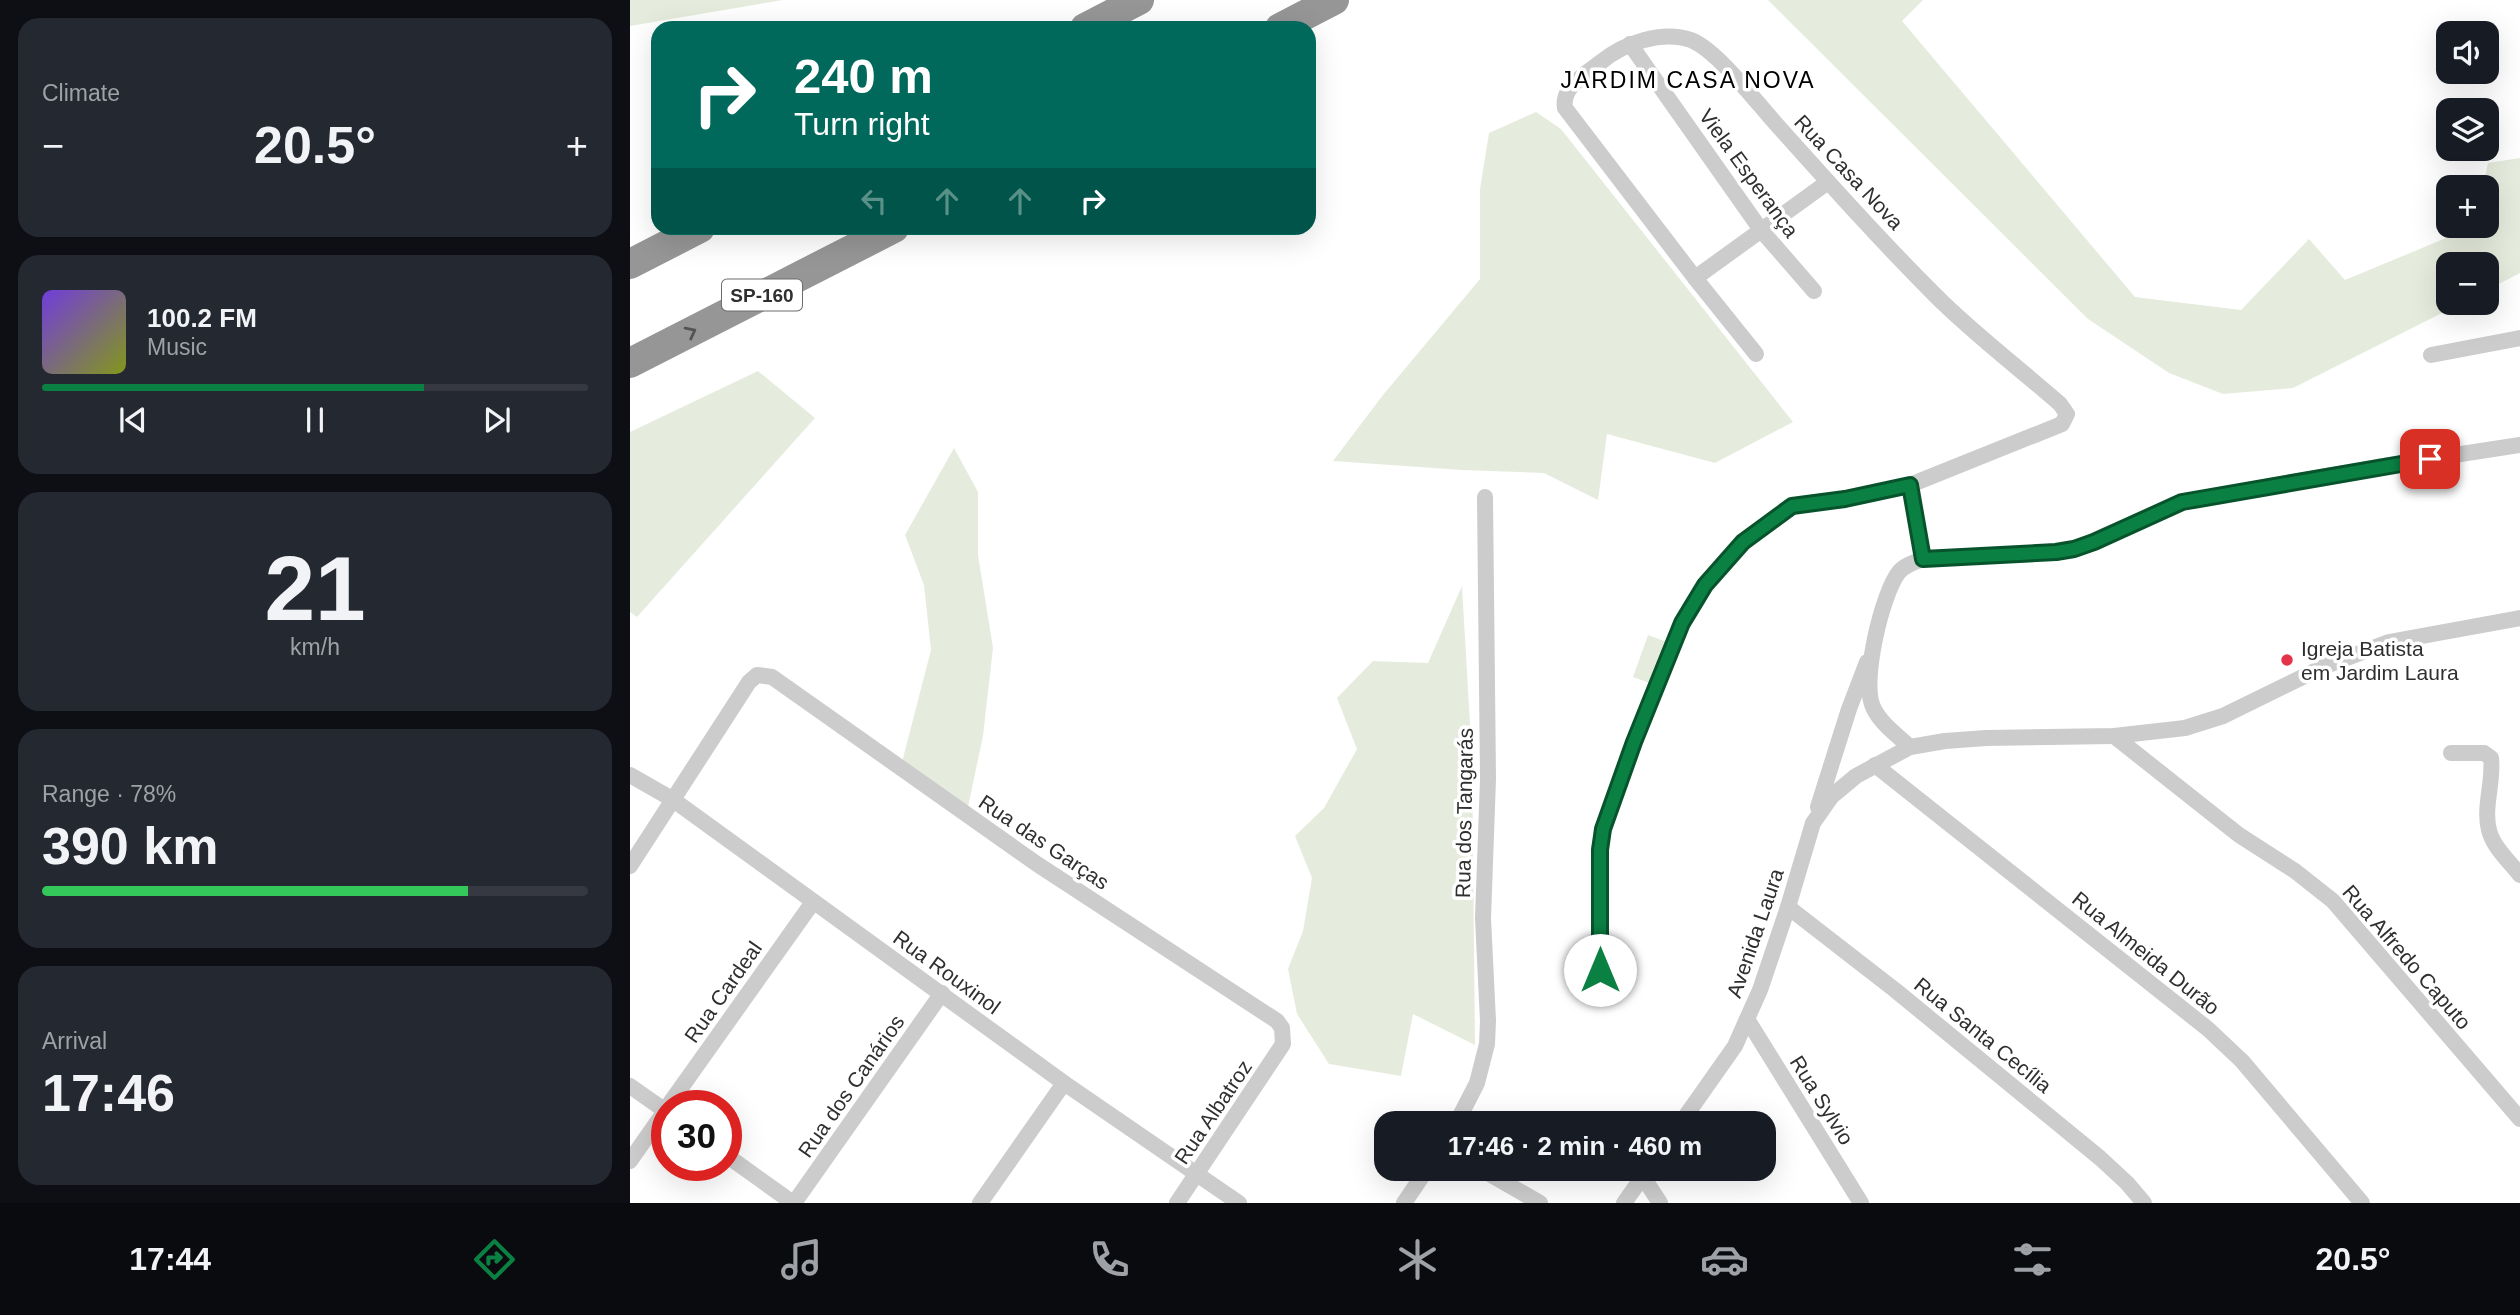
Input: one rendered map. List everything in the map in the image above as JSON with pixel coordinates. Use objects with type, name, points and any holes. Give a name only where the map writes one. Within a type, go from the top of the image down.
[{"type":"highway","points":[[1098,21],[1139,0]]},
{"type":"highway","points":[[1294,21],[1334,0]]},
{"type":"highway","points":[[630,264],[686,235]]},
{"type":"highway","name":"SP-160","points":[[630,363],[880,235]]},
{"type":"street","name":"Rua Casa Nova","points":[[1756,354],[1565,108],[1568,89],[1612,53],[1630,44],[1674,38],[1688,39],[1701,45],[1938,298],[2060,404],[2067,414],[2062,424],[1910,485]]},
{"type":"street","name":"Viela Esperança","points":[[1630,44],[1761,230],[1814,291]]},
{"type":"street","points":[[1695,278],[1828,182]]},
{"type":"street","points":[[2431,355],[2520,338]]},
{"type":"street","points":[[1813,823],[1891,587],[1899,572],[1915,562],[2074,549],[2182,502],[2520,445]]},
{"type":"street","points":[[1600,970],[1600,850],[1603,829],[1634,742],[1682,623],[1705,585],[1743,542],[1792,506],[1845,499],[1910,485],[1915,562]]},
{"type":"street","name":"Rua dos Tangarás","points":[[1463,1111],[1484,1062],[1488,1032],[1483,918],[1488,791],[1485,497]]},
{"type":"street","name":"Avenida Laura","points":[[1689,1111],[1735,1046],[1760,990],[1813,823],[1832,796],[1856,776],[1910,747],[1945,741],[2114,736],[2185,728],[2222,716],[2323,667],[2389,642],[2520,618]]},
{"type":"street","points":[[1873,647],[1869,696],[1873,708],[1880,719],[1910,747]]},
{"type":"street","name":"Rua das Garças","points":[[671,799],[749,682],[757,676],[772,677],[1037,864],[1277,1021],[1284,1036],[1283,1044]]},
{"type":"street","name":"Rua Alfredo Caputo","points":[[2114,736],[2239,835],[2295,871],[2333,901],[2520,1119]]},
{"type":"street","points":[[2451,753],[2484,753],[2491,758],[2488,829],[2494,843],[2520,875]]},
{"type":"street","name":"Rua Almeida Durão","points":[[1875,765],[2208,1029],[2242,1061],[2362,1203]]},
{"type":"street","name":"Rua Rouxinol","points":[[630,775],[671,799],[1064,1083],[1239,1203]]},
{"type":"street","points":[[630,866],[671,799]]},
{"type":"street","name":"Rua Cardeal","points":[[680,1090],[813,902]]},
{"type":"street","name":"Rua Santa Cecília","points":[[1788,907],[2100,1158],[2144,1203]]},
{"type":"street","name":"Rua dos Canários","points":[[794,1203],[942,993]]},
{"type":"street","name":"Rua Sylvio","points":[[1747,1019],[1861,1203]]},
{"type":"street","name":"Rua Albatroz","points":[[1177,1203],[1283,1044]]},
{"type":"street","points":[[980,1203],[1064,1083]]},
{"type":"street","points":[[630,1086],[651,1099]]},
{"type":"street","name":"Rua Cardeal","points":[[630,1161],[651,1131]]},
{"type":"street","points":[[742,1166],[794,1203]]},
{"type":"street","points":[[1404,1203],[1419,1181]]},
{"type":"street","points":[[1502,1181],[1540,1203]]},
{"type":"street","points":[[1624,1203],[1640,1181]]},
{"type":"street","points":[[1650,1181],[1660,1203]]},
{"type":"green space","points":[[630,0],[783,0],[651,21],[630,26]]},
{"type":"green space","points":[[1768,0],[1923,0],[1902,21],[2135,297],[2241,310],[2309,239],[2345,280],[2446,238],[2499,238],[2499,175],[2486,175],[2488,163],[2520,158],[2520,273],[2499,284],[2499,252],[2436,252],[2436,315],[2438,315],[2293,388],[2223,394],[2169,373],[2088,319]]},
{"type":"green space","points":[[1536,112],[1561,129],[1793,422],[1715,463],[1607,434],[1598,500],[1544,473],[1333,461],[1383,395],[1480,279],[1480,189],[1489,133]]},
{"type":"green space","points":[[758,371],[815,418],[637,617],[630,612],[630,432]]},
{"type":"green space","points":[[954,448],[978,492],[978,555],[993,648],[983,736],[968,807],[901,766],[931,650],[924,585],[905,535]]},
{"type":"green space","points":[[1462,586],[1472,758],[1475,1045],[1413,1014],[1401,1076],[1329,1064],[1297,1014],[1288,969],[1303,931],[1312,878],[1295,836],[1324,808],[1357,749],[1337,698],[1373,661],[1428,663]]},
{"type":"green space","points":[[1648,635],[1667,642],[1652,684],[1633,677]]},
{"type":"place","name":"Igreja Batista em Jardim Laura","points":[[2287,660]]},
{"type":"district","name":"JARDIM CASA NOVA","points":[[1688,80]]},
{"type":"route","points":[[1600,970],[1600,850],[1603,829],[1634,742],[1682,623],[1705,585],[1743,542],[1792,506],[1845,499],[1910,485],[1923,559],[2056,552],[2094,542],[2182,502],[2430,459]]}]
